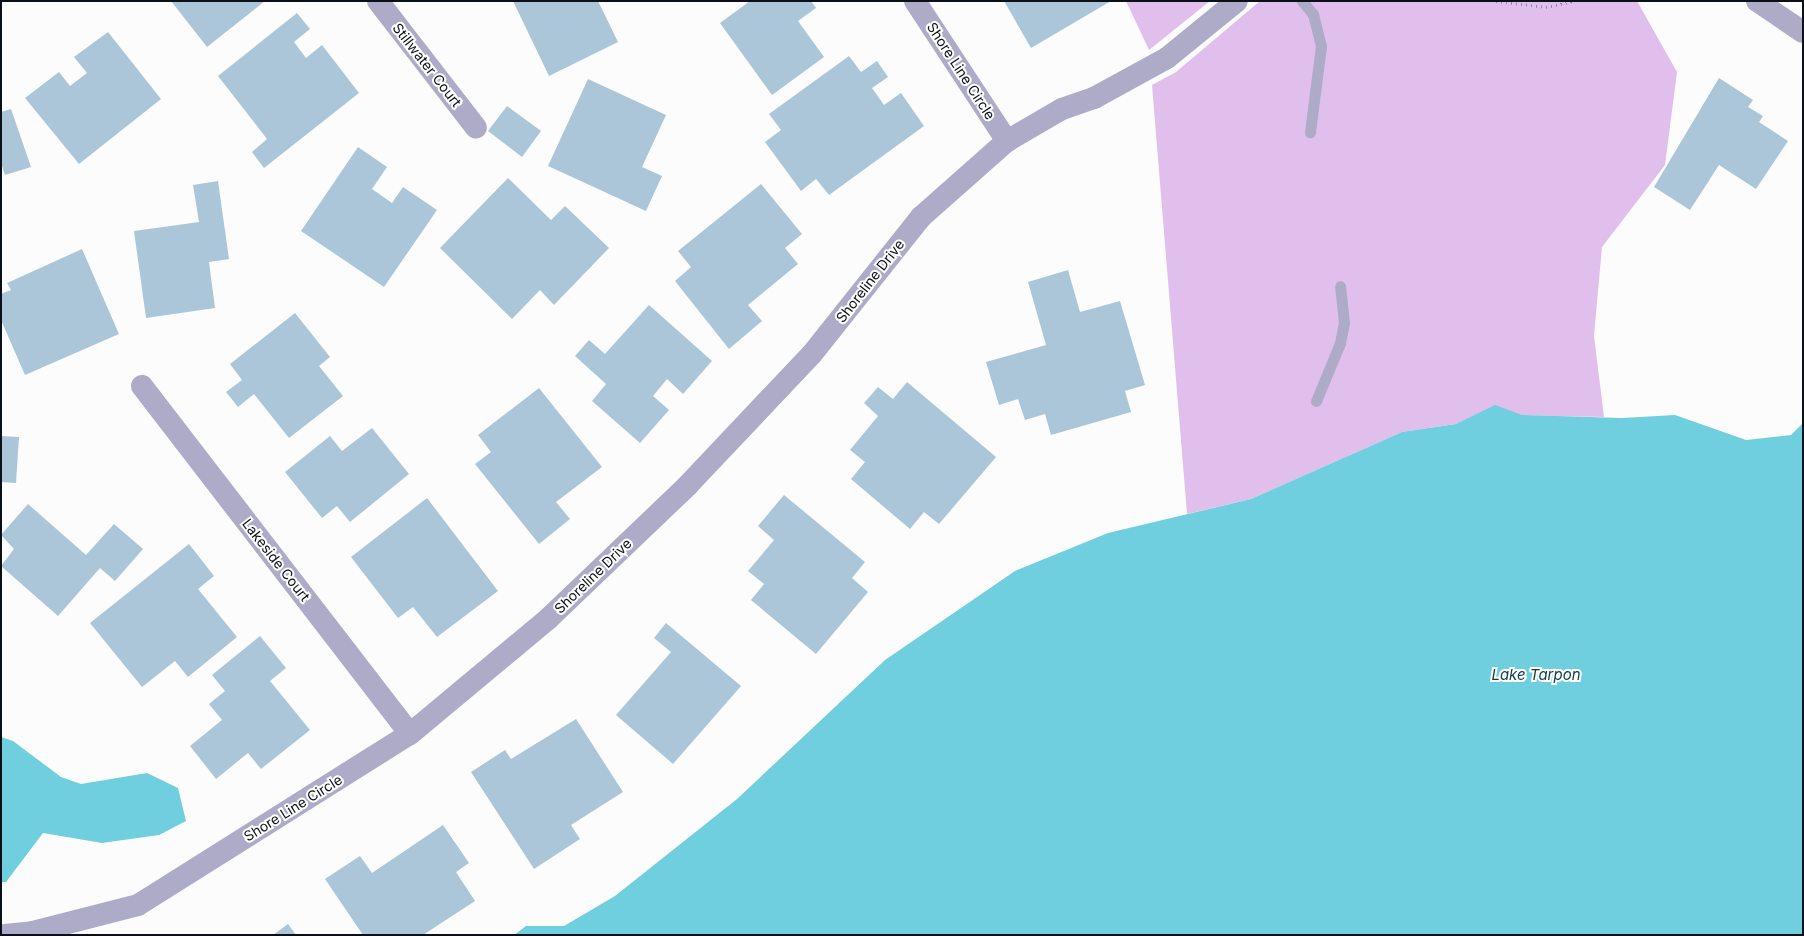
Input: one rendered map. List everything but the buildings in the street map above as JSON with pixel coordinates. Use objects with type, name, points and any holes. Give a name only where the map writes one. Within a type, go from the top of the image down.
[{"type":"street","name":"Stillwater Court","points":[[378,1],[476,128]]},
{"type":"street","name":"Shore Line Circle","points":[[915,1],[1007,141]]},
{"type":"street","name":"Shoreline Drive","points":[[548,619],[688,485],[812,354],[921,217],[1007,141],[1062,109],[1094,98],[1167,58],[1237,1]]},
{"type":"street","points":[[1757,1],[1803,32]]},
{"type":"street","name":"Lakeside Court","points":[[142,386],[410,734]]},
{"type":"street","name":"Shore Line Circle","points":[[5,935],[33,932],[138,905],[410,734],[548,619]]},
{"type":"lane","points":[[1302,1],[1313,14],[1321,46],[1310,132]]},
{"type":"lane","points":[[1316,400],[1340,343],[1344,323],[1340,286]]},
{"type":"path","points":[[1496,1],[1540,7],[1575,1]]},
{"type":"shaded area","points":[[1126,1],[1210,1],[1149,50]]},
{"type":"shaded area","points":[[1260,1],[1637,1],[1677,72],[1665,165],[1602,247],[1594,336],[1604,417],[1516,415],[1402,432],[1251,499],[1187,514],[1152,85],[1176,72]]},
{"type":"water","name":"Lake Tarpon","points":[[1495,405],[1522,415],[1622,418],[1675,415],[1746,440],[1791,435],[1803,423],[1803,935],[514,935],[526,926],[564,926],[615,896],[737,799],[885,660],[1015,571],[1108,533],[1251,499],[1402,432],[1456,424]]},
{"type":"water","points":[[1,737],[13,741],[61,777],[81,784],[147,773],[178,788],[186,821],[159,835],[102,843],[43,833],[6,882],[1,882]]}]
